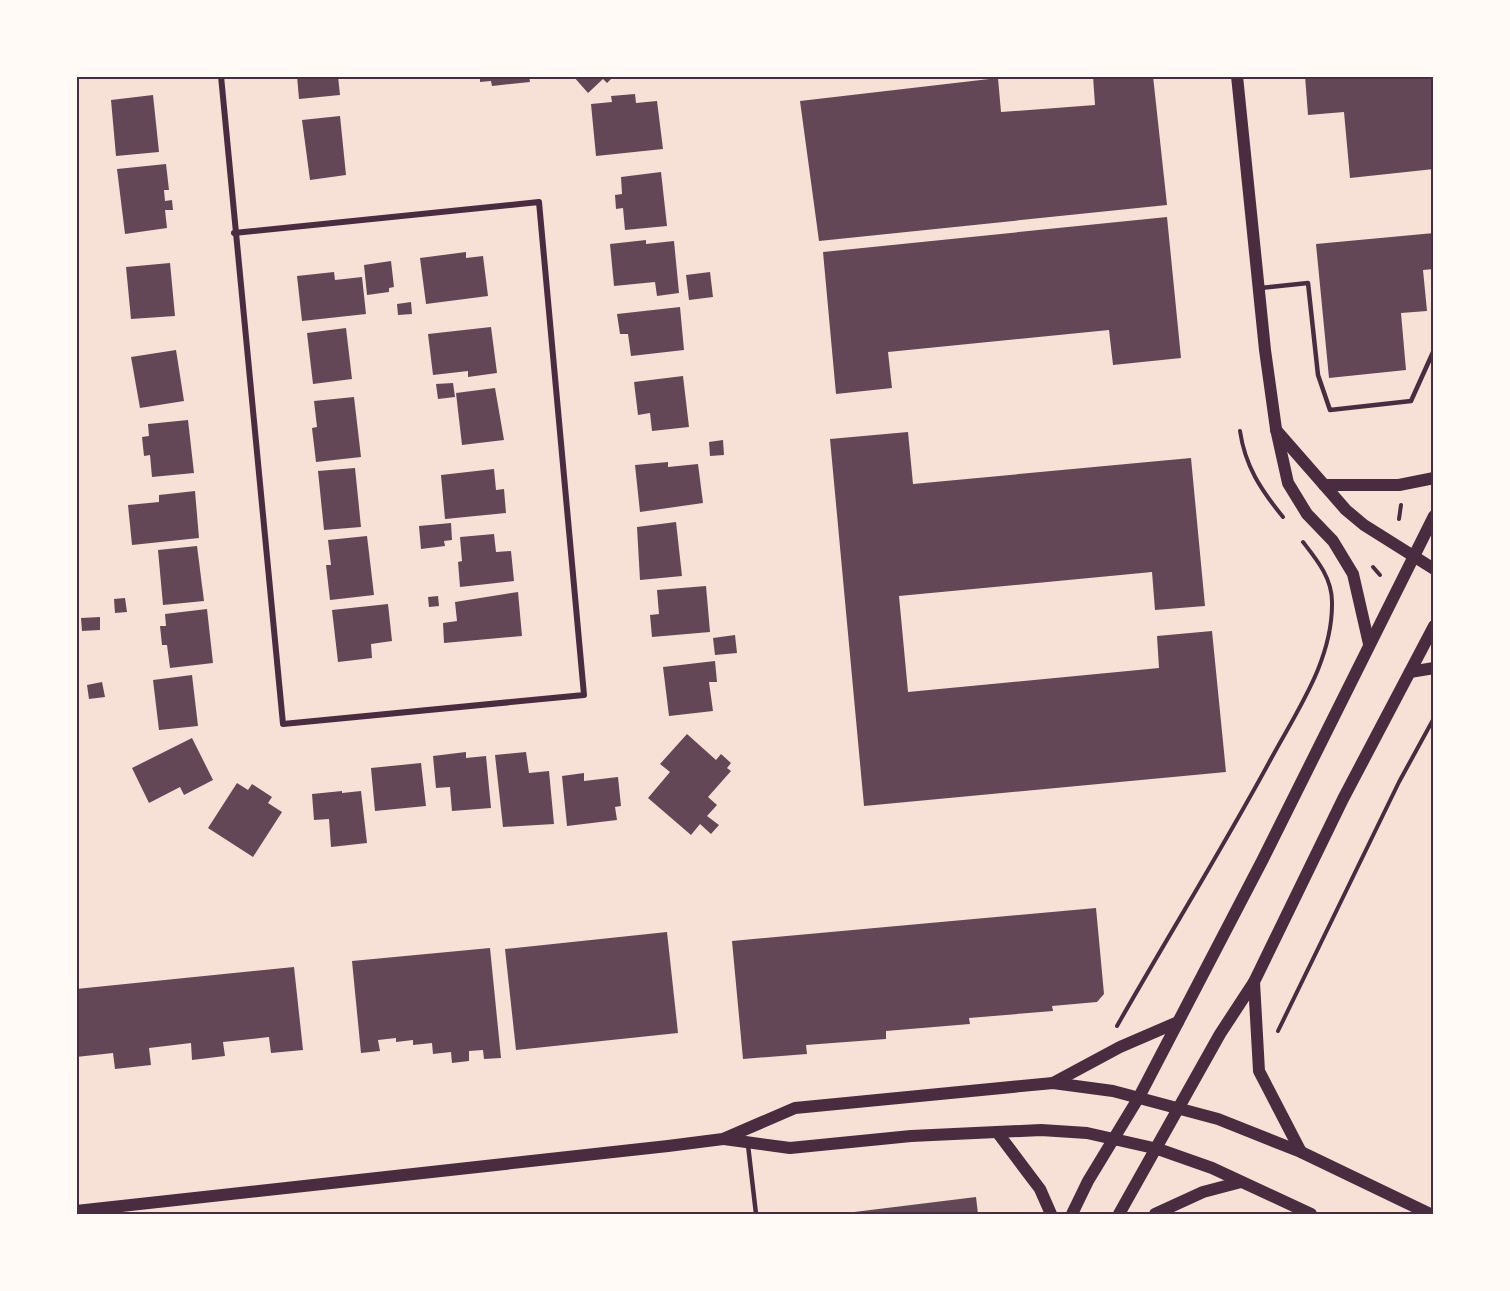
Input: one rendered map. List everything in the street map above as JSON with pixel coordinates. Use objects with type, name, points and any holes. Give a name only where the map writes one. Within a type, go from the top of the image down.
[{"type":"main road","points":[[1237,76],[1258,288],[1276,429],[1288,483],[1307,514],[1333,541],[1353,574],[1369,644]]},
{"type":"main road","points":[[1276,429],[1324,485],[1364,525],[1434,569]]},
{"type":"main road","points":[[1324,485],[1399,485],[1434,478]]},
{"type":"main road","points":[[1072,1215],[1139,1097],[1262,861],[1434,516]]},
{"type":"main road","points":[[1119,1215],[1158,1149],[1220,1034],[1254,982],[1343,799],[1434,626]]},
{"type":"main road","points":[[1410,672],[1434,668]]},
{"type":"main road","points":[[1254,982],[1259,1071],[1301,1152]]},
{"type":"main road","points":[[1053,1083],[1120,1047],[1178,1022]]},
{"type":"main road","points":[[723,1139],[795,1108],[1053,1083],[1139,1097],[1218,1119],[1301,1152],[1430,1215]]},
{"type":"main road","points":[[76,1211],[723,1139],[790,1148],[911,1136],[1041,1130],[1114,1138],[1158,1149],[1212,1168],[1311,1215]]},
{"type":"main road","points":[[997,1132],[1040,1189],[1050,1215]]},
{"type":"main road","points":[[1155,1215],[1203,1192],[1241,1182]]},
{"type":"street","points":[[221,76],[234,233],[283,724],[584,695],[539,202],[234,233]]},
{"type":"lane","points":[[1258,288],[1308,283],[1318,375],[1330,410],[1411,401],[1434,350]]},
{"type":"lane","points":[[748,1142],[756,1215]]},
{"type":"path","points":[[1240,431],[1243,452],[1254,477],[1287,522]]},
{"type":"path","points":[[1399,519],[1402,502]]},
{"type":"path","points":[[1115,1031],[1233,829],[1318,672],[1329,634],[1332,601],[1330,584],[1319,563],[1300,538]]},
{"type":"path","points":[[1373,567],[1380,575]]},
{"type":"path","points":[[1277,1035],[1317,946],[1434,718]]},
{"type":"building","points":[[297,76],[338,76],[340,95],[299,99]]},
{"type":"building","points":[[480,76],[529,76],[530,82],[492,86],[491,81],[480,82]]},
{"type":"building","points":[[573,76],[614,76],[607,83],[603,79],[588,93]]},
{"type":"building","points":[[1093,76],[1153,76],[1167,205],[819,241],[800,101],[998,78],[1001,112],[1095,105]]},
{"type":"building","points":[[1305,76],[1434,76],[1434,169],[1350,178],[1344,112],[1308,115]]},
{"type":"building","points":[[635,94],[636,103],[657,101],[663,149],[596,156],[591,104],[612,102],[611,96]]},
{"type":"building","points":[[153,95],[159,152],[116,156],[111,100]]},
{"type":"building","points":[[340,116],[346,175],[310,180],[302,120]]},
{"type":"building","points":[[166,164],[169,190],[164,190],[165,201],[172,200],[173,210],[165,210],[167,228],[125,234],[117,169]]},
{"type":"building","points":[[661,172],[667,226],[625,230],[623,208],[616,209],[615,195],[622,194],[621,177]]},
{"type":"building","points":[[1167,217],[1181,358],[1113,365],[1109,330],[888,352],[892,388],[836,394],[823,252]]},
{"type":"building","points":[[1434,233],[1434,269],[1423,270],[1427,311],[1401,313],[1406,370],[1329,378],[1316,244]]},
{"type":"building","points":[[646,240],[646,244],[674,241],[679,293],[657,296],[655,282],[614,286],[610,244]]},
{"type":"building","points":[[466,252],[466,258],[483,256],[488,296],[426,304],[420,258]]},
{"type":"building","points":[[391,261],[394,287],[389,288],[389,292],[367,295],[364,265]]},
{"type":"building","points":[[170,263],[175,316],[131,319],[126,267]]},
{"type":"building","points":[[334,272],[335,280],[362,277],[366,314],[302,321],[297,276]]},
{"type":"building","points":[[710,272],[713,297],[689,300],[686,275]]},
{"type":"building","points":[[411,302],[412,314],[398,315],[397,304]]},
{"type":"building","points":[[680,307],[684,350],[631,356],[628,334],[620,334],[617,314]]},
{"type":"building","points":[[491,327],[497,373],[468,377],[468,371],[433,375],[428,334]]},
{"type":"building","points":[[346,328],[352,379],[313,384],[307,333]]},
{"type":"building","points":[[176,350],[184,401],[140,408],[131,357]]},
{"type":"building","points":[[683,376],[689,427],[652,431],[650,413],[638,415],[634,382]]},
{"type":"building","points":[[453,383],[455,397],[438,399],[436,384]]},
{"type":"building","points":[[495,388],[504,440],[462,445],[456,393]]},
{"type":"building","points":[[354,397],[361,457],[316,462],[312,428],[317,427],[314,401]]},
{"type":"building","points":[[188,420],[194,473],[152,477],[150,455],[144,456],[142,437],[149,436],[148,424]]},
{"type":"building","points":[[908,432],[913,484],[1191,458],[1205,606],[1155,610],[1152,572],[899,596],[908,692],[1159,668],[1157,636],[1212,631],[1226,772],[864,806],[830,439]]},
{"type":"building","points":[[723,440],[724,455],[710,456],[709,442]]},
{"type":"building","points":[[668,462],[668,467],[698,464],[703,503],[640,512],[635,465]]},
{"type":"building","points":[[355,468],[361,527],[324,530],[318,471]]},
{"type":"building","points":[[494,469],[496,490],[504,489],[506,513],[445,519],[441,475]]},
{"type":"building","points":[[195,491],[199,538],[132,545],[128,505],[159,502],[159,495]]},
{"type":"building","points":[[676,522],[682,576],[640,580],[637,527]]},
{"type":"building","points":[[451,523],[452,540],[444,541],[445,546],[421,549],[419,526]]},
{"type":"building","points":[[494,534],[496,552],[511,551],[514,581],[460,587],[458,562],[462,561],[460,537]]},
{"type":"building","points":[[367,536],[374,595],[330,600],[326,565],[331,565],[328,540]]},
{"type":"building","points":[[197,546],[204,601],[163,605],[158,550]]},
{"type":"building","points":[[706,586],[710,632],[652,637],[650,615],[659,614],[657,590]]},
{"type":"building","points":[[518,592],[522,636],[444,643],[443,623],[457,621],[455,602]]},
{"type":"building","points":[[438,596],[439,606],[429,607],[428,597]]},
{"type":"building","points":[[125,598],[127,612],[115,613],[114,599]]},
{"type":"building","points":[[388,604],[392,641],[371,644],[372,658],[338,662],[332,610]]},
{"type":"building","points":[[207,609],[213,663],[170,668],[167,645],[162,645],[160,626],[166,626],[165,614]]},
{"type":"building","points":[[100,617],[100,630],[82,631],[81,618]]},
{"type":"building","points":[[735,635],[737,653],[715,655],[713,638]]},
{"type":"building","points":[[715,661],[717,682],[709,682],[713,711],[669,716],[663,667]]},
{"type":"building","points":[[192,675],[198,726],[159,730],[153,680]]},
{"type":"building","points":[[102,682],[105,697],[89,699],[87,685]]},
{"type":"building","points":[[687,734],[716,760],[721,754],[731,763],[727,768],[731,771],[708,797],[717,805],[707,816],[719,825],[711,834],[700,824],[691,835],[648,798],[670,772],[660,764]]},
{"type":"building","points":[[192,738],[213,780],[184,795],[180,787],[149,803],[132,768]]},
{"type":"building","points":[[466,752],[466,758],[486,756],[491,808],[452,811],[450,787],[436,788],[433,756]]},
{"type":"building","points":[[526,752],[529,773],[549,771],[554,824],[503,827],[495,755]]},
{"type":"building","points":[[421,763],[426,806],[375,811],[371,768]]},
{"type":"building","points":[[584,773],[584,781],[618,777],[621,806],[615,807],[617,820],[567,826],[562,776]]},
{"type":"building","points":[[237,783],[248,790],[252,784],[272,797],[268,803],[282,812],[253,857],[208,828]]},
{"type":"building","points":[[342,791],[342,793],[361,791],[367,843],[331,847],[329,819],[314,820],[312,794]]},
{"type":"building","points":[[1096,908],[1104,994],[1097,1002],[1052,1006],[1053,1011],[969,1018],[970,1024],[886,1031],[886,1039],[806,1045],[807,1054],[743,1059],[732,941]]},
{"type":"building","points":[[667,932],[678,1033],[516,1050],[505,949]]},
{"type":"building","points":[[490,948],[501,1058],[484,1059],[483,1050],[469,1051],[469,1061],[452,1063],[451,1052],[433,1054],[432,1043],[413,1045],[413,1040],[396,1042],[396,1038],[378,1040],[380,1051],[361,1053],[352,961]]},
{"type":"building","points":[[294,967],[303,1050],[271,1053],[269,1037],[223,1042],[225,1056],[192,1060],[191,1043],[149,1048],[151,1065],[115,1069],[113,1053],[76,1057],[76,989]]},
{"type":"building","points":[[976,1197],[978,1214],[846,1214],[846,1213]]}]
